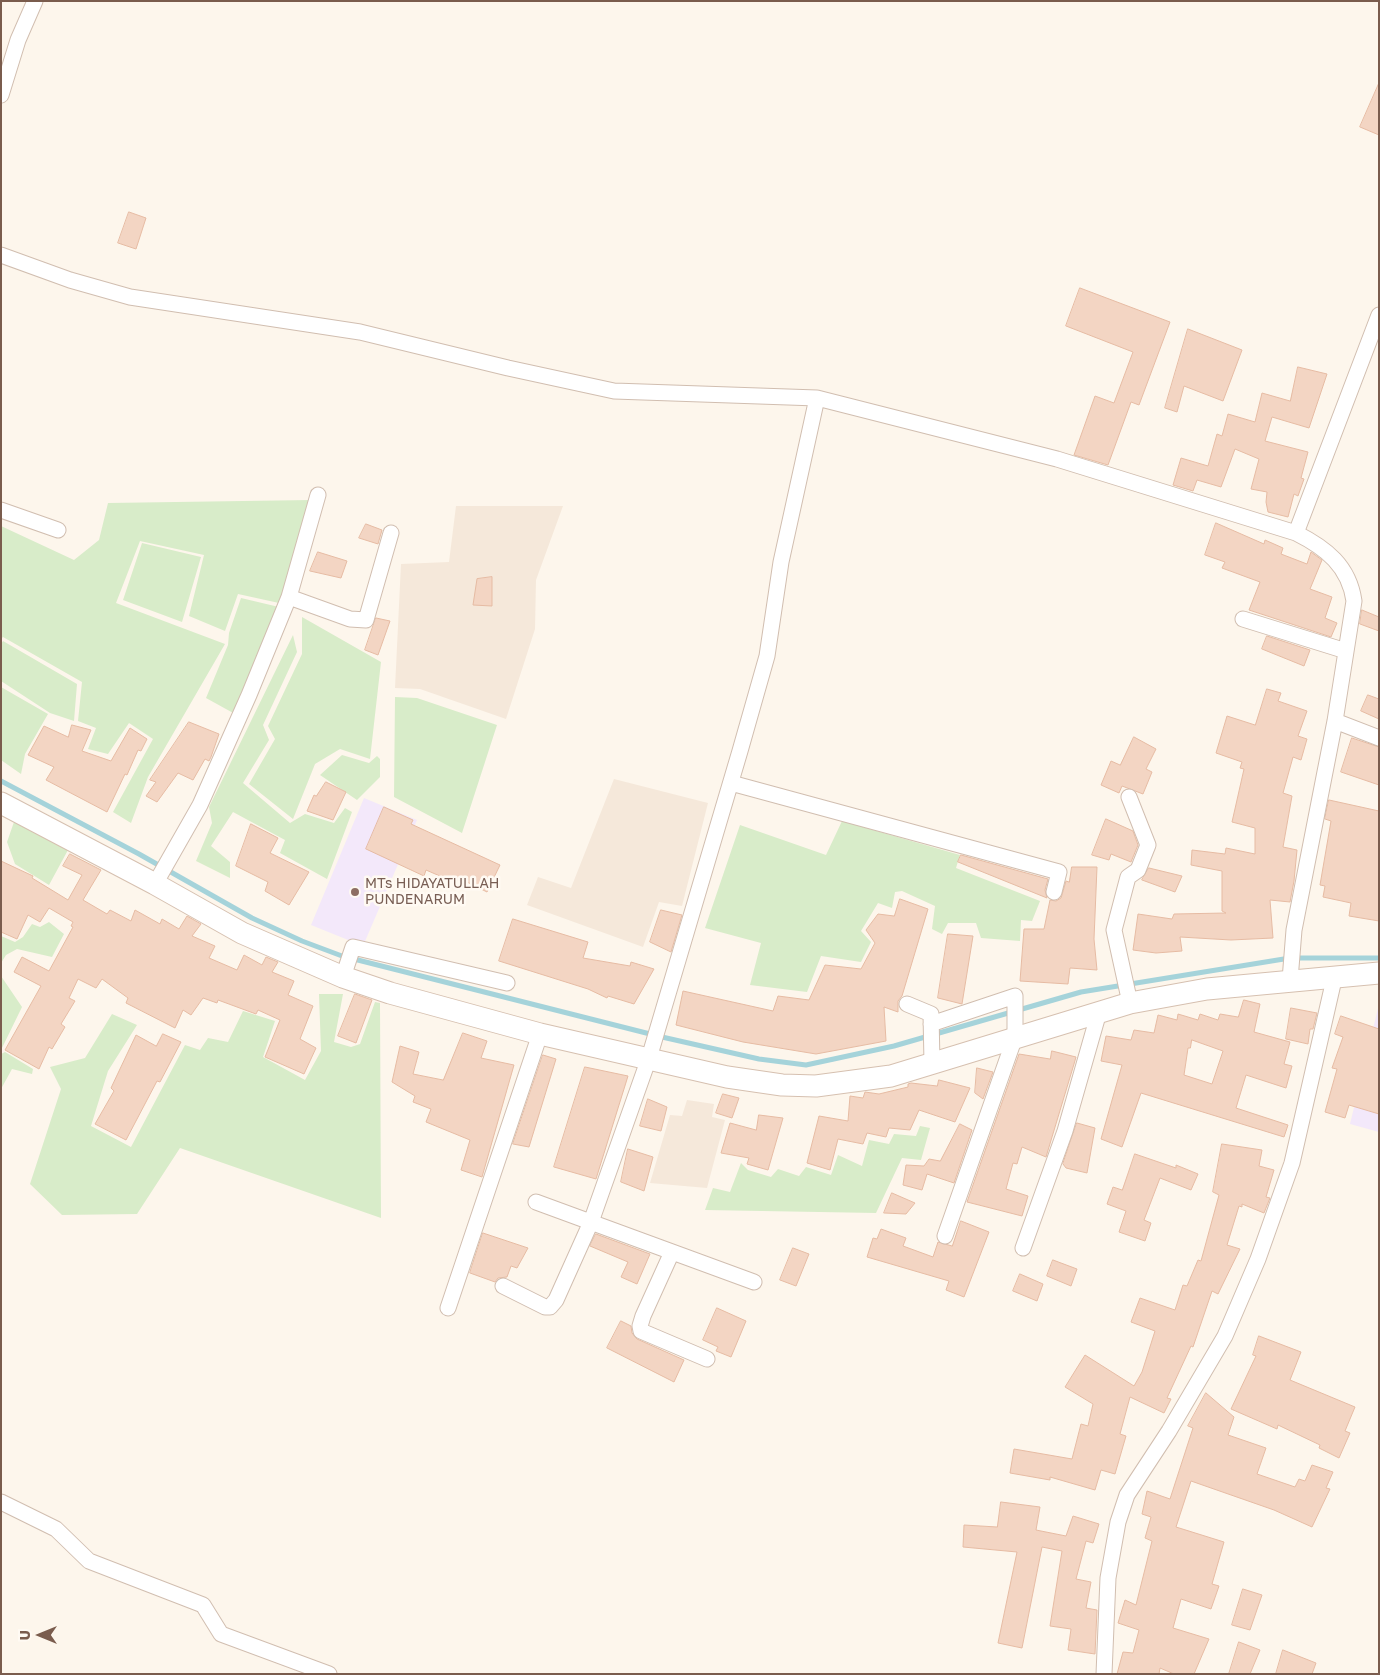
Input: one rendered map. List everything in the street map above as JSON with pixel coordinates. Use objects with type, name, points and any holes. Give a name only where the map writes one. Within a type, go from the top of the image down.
[{"type":"main road","points":[[1,803],[158,879],[242,933],[311,965],[344,972],[390,993],[540,1034],[650,1054],[727,1077],[782,1085],[816,1086],[891,1076],[932,1053],[1016,1028],[1099,1012],[1129,998],[1207,989],[1290,974],[1335,976],[1379,973]]},
{"type":"street","points":[[1,95],[18,40],[35,1]]},
{"type":"street","points":[[1,255],[70,280],[130,297],[360,332],[508,368],[614,391],[817,398],[1057,459],[1296,532],[1312,541],[1342,566],[1348,575],[1354,601],[1335,721],[1294,930],[1290,974]]},
{"type":"street","points":[[1296,532],[1379,315]]},
{"type":"street","points":[[502,1286],[545,1307],[550,1307],[591,1222],[665,1010],[767,656],[781,562],[817,398]]},
{"type":"street","points":[[158,879],[200,805],[234,729],[289,596],[318,495]]},
{"type":"street","points":[[1,510],[58,530]]},
{"type":"street","points":[[289,596],[350,619],[366,620],[391,533]]},
{"type":"street","points":[[1243,619],[1346,651]]},
{"type":"street","points":[[1335,721],[1379,738]]},
{"type":"street","points":[[731,783],[1059,872],[1054,892]]},
{"type":"street","points":[[1129,797],[1148,845],[1138,870],[1128,877],[1114,930],[1129,998]]},
{"type":"street","points":[[344,972],[353,947],[507,983]]},
{"type":"street","points":[[1104,1674],[1108,1578],[1118,1522],[1127,1495],[1169,1431],[1225,1336],[1258,1259],[1292,1163],[1335,976]]},
{"type":"street","points":[[931,1026],[1015,996],[1016,1028],[945,1236]]},
{"type":"street","points":[[907,1004],[931,1014],[932,1053]]},
{"type":"street","points":[[1023,1248],[1065,1131],[1099,1012]]},
{"type":"street","points":[[448,1308],[540,1034]]},
{"type":"street","points":[[536,1202],[754,1282]]},
{"type":"street","points":[[672,1252],[642,1316],[640,1326],[642,1331],[707,1359]]},
{"type":"street","points":[[1,1502],[56,1529],[90,1561],[203,1605],[221,1634],[329,1674]]},
{"type":"shaded area","points":[[456,506],[563,506],[536,580],[535,629],[506,719],[420,689],[395,688],[401,564],[449,562]]},
{"type":"shaded area","points":[[614,779],[708,803],[682,906],[659,902],[643,947],[527,905],[538,877],[571,888]]},
{"type":"shaded area","name":"MTs HIDAYATULLAH PUNDENARUM","points":[[364,798],[417,820],[363,946],[311,925]]},
{"type":"shaded area","points":[[1379,1004],[1379,1132],[1350,1124]]},
{"type":"shaded area","points":[[687,1100],[714,1104],[712,1117],[725,1120],[707,1188],[650,1183],[670,1115],[682,1116]]},
{"type":"green space","points":[[311,500],[279,603],[238,594],[225,631],[189,616],[204,555],[140,541],[116,603],[225,644],[148,777],[131,823],[113,812],[153,739],[129,723],[108,754],[88,749],[96,728],[78,721],[82,682],[3,637],[1,639],[1,526],[74,560],[99,540],[108,503]]},
{"type":"green space","points":[[142,543],[201,557],[182,622],[123,600]]},
{"type":"green space","points":[[241,598],[279,607],[235,714],[206,698],[228,645],[229,633]]},
{"type":"green space","points":[[302,617],[381,662],[370,759],[340,749],[315,764],[293,819],[249,784],[275,739],[268,726],[302,654]]},
{"type":"green space","points":[[293,635],[297,652],[263,725],[269,740],[243,783],[290,823],[305,814],[334,823],[345,808],[352,812],[327,879],[280,853],[285,840],[233,812],[211,846],[230,862],[230,878],[196,861],[212,823],[209,807]]},
{"type":"green space","points":[[3,641],[77,684],[74,721],[50,713],[1,681],[1,644]]},
{"type":"green space","points":[[1,687],[48,714],[25,754],[21,774],[1,760]]},
{"type":"green space","points":[[395,697],[417,698],[497,725],[462,833],[394,797]]},
{"type":"green space","points":[[342,755],[369,763],[377,756],[380,759],[380,777],[357,800],[320,775]]},
{"type":"green space","points":[[842,821],[960,855],[956,868],[1040,901],[1032,921],[1021,920],[1020,941],[981,938],[976,923],[948,923],[942,934],[932,929],[935,906],[902,891],[895,892],[892,908],[878,903],[861,931],[871,942],[861,962],[821,956],[807,992],[750,985],[761,943],[705,928],[740,825],[826,855]]},
{"type":"green space","points":[[14,822],[68,850],[49,885],[15,864],[7,842]]},
{"type":"green space","points":[[49,922],[64,934],[52,957],[17,949],[6,955],[1,963],[1,936],[15,942],[23,937],[32,924],[40,927]]},
{"type":"green space","points":[[1,976],[22,1007],[1,1050]]},
{"type":"green space","points":[[319,994],[343,994],[334,1042],[351,1047],[360,1044],[375,1002],[380,1003],[381,1218],[180,1148],[137,1214],[62,1215],[30,1184],[61,1089],[50,1067],[85,1058],[112,1014],[137,1025],[108,1071],[91,1126],[131,1147],[185,1045],[200,1050],[208,1038],[228,1042],[243,1011],[275,1021],[263,1057],[305,1080],[321,1051]]},
{"type":"green space","points":[[5,1052],[33,1069],[32,1074],[12,1069],[1,1089],[1,1054]]},
{"type":"green space","points":[[920,1126],[930,1128],[921,1160],[902,1158],[876,1213],[705,1210],[713,1188],[730,1192],[741,1163],[748,1170],[771,1177],[778,1169],[799,1176],[806,1167],[831,1175],[838,1155],[862,1166],[869,1140],[889,1144],[894,1134],[916,1136]]},
{"type":"building","points":[[1379,83],[1379,135],[1360,127]]},
{"type":"building","points":[[129,212],[146,218],[136,249],[118,243]]},
{"type":"building","points":[[1080,288],[1170,322],[1139,405],[1131,402],[1108,465],[1074,455],[1095,396],[1114,403],[1133,352],[1066,326]]},
{"type":"building","points":[[1188,329],[1242,350],[1223,401],[1184,386],[1177,412],[1165,408]]},
{"type":"building","points":[[1298,367],[1327,374],[1309,428],[1272,417],[1265,441],[1308,452],[1301,478],[1304,479],[1298,496],[1294,494],[1288,517],[1268,512],[1267,492],[1251,489],[1259,459],[1235,449],[1221,487],[1197,480],[1193,491],[1173,485],[1181,458],[1208,466],[1217,434],[1222,436],[1228,414],[1255,422],[1262,393],[1290,401]]},
{"type":"building","points":[[1216,523],[1264,544],[1265,540],[1283,548],[1281,554],[1307,564],[1311,552],[1322,560],[1310,589],[1332,597],[1325,618],[1337,623],[1331,637],[1249,610],[1260,582],[1222,568],[1225,562],[1205,555]]},
{"type":"building","points":[[366,524],[382,530],[378,544],[359,538]]},
{"type":"building","points":[[318,552],[347,561],[341,578],[310,571]]},
{"type":"building","points":[[492,577],[492,606],[473,605],[477,579]]},
{"type":"building","points":[[1362,610],[1379,617],[1379,631],[1360,624]]},
{"type":"building","points":[[376,618],[390,621],[378,655],[365,650]]},
{"type":"building","points":[[1267,636],[1310,650],[1304,666],[1262,649]]},
{"type":"building","points":[[1267,689],[1281,693],[1278,701],[1307,711],[1298,736],[1307,739],[1301,760],[1293,757],[1283,793],[1292,796],[1283,847],[1297,850],[1294,881],[1290,902],[1270,900],[1273,938],[1231,940],[1180,937],[1182,951],[1156,953],[1133,950],[1138,914],[1172,919],[1174,914],[1226,913],[1222,911],[1222,871],[1191,865],[1192,850],[1225,854],[1226,848],[1255,854],[1255,828],[1232,822],[1244,769],[1240,768],[1242,762],[1216,753],[1227,716],[1255,725]]},
{"type":"building","points":[[1368,695],[1379,699],[1379,719],[1361,711]]},
{"type":"building","points":[[189,722],[219,734],[211,757],[209,761],[205,759],[193,780],[178,773],[157,802],[146,796],[156,782],[150,780]]},
{"type":"building","points":[[72,725],[91,730],[82,751],[111,761],[130,728],[147,739],[141,751],[138,750],[107,812],[46,780],[54,767],[28,755],[44,726],[68,737]]},
{"type":"building","points":[[1134,737],[1156,749],[1146,769],[1152,772],[1143,794],[1122,786],[1119,793],[1101,785],[1111,761],[1120,765]]},
{"type":"building","points":[[1352,738],[1379,747],[1379,785],[1341,772]]},
{"type":"building","points":[[326,782],[346,792],[333,820],[307,811],[314,795],[316,796]]},
{"type":"building","points":[[1329,800],[1379,811],[1379,921],[1349,916],[1351,903],[1323,897],[1325,886],[1320,885],[1331,821],[1325,819]]},
{"type":"building","points":[[384,807],[413,820],[411,824],[500,865],[487,892],[459,878],[456,883],[426,870],[424,876],[366,849]]},
{"type":"building","points":[[1106,819],[1133,831],[1138,845],[1131,862],[1111,854],[1109,860],[1092,855]]},
{"type":"building","points":[[251,824],[278,838],[270,853],[309,872],[289,905],[265,891],[268,882],[236,866]]},
{"type":"building","points":[[70,854],[101,870],[83,900],[107,914],[110,910],[131,921],[135,910],[160,924],[162,919],[179,929],[187,916],[201,924],[192,936],[215,946],[209,958],[237,970],[244,955],[262,965],[266,957],[278,962],[272,972],[294,981],[288,995],[313,1006],[300,1039],[316,1048],[304,1074],[265,1057],[280,1020],[258,1010],[256,1014],[218,1000],[217,1003],[203,998],[191,1015],[183,1010],[175,1028],[126,1003],[128,998],[102,979],[96,988],[78,979],[69,998],[75,1001],[61,1024],[65,1027],[52,1049],[49,1047],[39,1069],[5,1050],[41,986],[14,972],[22,957],[49,971],[73,927],[71,926],[73,922],[49,908],[40,922],[28,915],[17,939],[1,932],[1,861],[33,876],[32,878],[68,900],[82,875],[63,866]]},
{"type":"building","points":[[961,855],[1048,879],[1045,890],[1047,898],[958,862]]},
{"type":"building","points":[[1072,867],[1097,867],[1094,939],[1097,970],[1070,968],[1068,984],[1020,981],[1024,929],[1044,929],[1050,900],[1056,901],[1061,898],[1066,881],[1069,882]]},
{"type":"building","points":[[1149,868],[1182,876],[1175,892],[1142,880]]},
{"type":"building","points":[[900,899],[928,909],[902,996],[898,1001],[898,1012],[884,1007],[886,1041],[816,1054],[743,1042],[676,1025],[683,991],[773,1011],[778,996],[809,1000],[825,965],[861,969],[875,943],[866,930],[878,914],[894,916]]},
{"type":"building","points":[[661,910],[682,915],[671,952],[650,942]]},
{"type":"building","points":[[513,919],[588,942],[583,958],[630,966],[631,962],[654,969],[634,1004],[608,996],[607,998],[588,989],[499,961]]},
{"type":"building","points":[[948,934],[973,936],[962,1004],[938,998]]},
{"type":"building","points":[[355,994],[372,1000],[356,1043],[338,1036]]},
{"type":"building","points":[[1244,1000],[1260,1004],[1254,1032],[1290,1042],[1284,1064],[1292,1066],[1286,1088],[1246,1075],[1236,1108],[1288,1125],[1284,1137],[1141,1093],[1122,1147],[1101,1139],[1122,1065],[1101,1061],[1106,1036],[1131,1040],[1134,1030],[1154,1033],[1158,1015],[1177,1020],[1178,1014],[1198,1020],[1200,1014],[1218,1020],[1220,1014],[1238,1017]],"holes":[[[1192,1040],[1223,1051],[1212,1084],[1184,1075],[1188,1048],[1190,1048]]]},
{"type":"building","points":[[1291,1008],[1317,1013],[1313,1029],[1310,1029],[1308,1044],[1286,1039]]},
{"type":"building","points":[[1341,1016],[1379,1029],[1379,1114],[1349,1105],[1345,1118],[1325,1112],[1337,1069],[1332,1068],[1343,1037],[1335,1034]]},
{"type":"building","points":[[463,1033],[487,1041],[481,1058],[514,1065],[482,1177],[461,1170],[470,1140],[426,1122],[431,1109],[413,1102],[415,1096],[392,1082],[400,1046],[419,1052],[413,1074],[443,1080]]},
{"type":"building","points":[[163,1034],[181,1042],[160,1082],[157,1081],[126,1140],[95,1124],[114,1091],[111,1088],[136,1035],[156,1046]]},
{"type":"building","points":[[1052,1051],[1076,1057],[1046,1157],[1022,1147],[1017,1164],[1013,1163],[1006,1189],[1028,1196],[1022,1216],[967,1202],[1019,1054],[1050,1059]]},
{"type":"building","points":[[543,1055],[556,1059],[529,1147],[513,1144]]},
{"type":"building","points":[[585,1067],[628,1076],[596,1179],[554,1167]]},
{"type":"building","points":[[977,1068],[993,1072],[983,1099],[975,1093]]},
{"type":"building","points":[[939,1080],[970,1088],[955,1122],[919,1110],[910,1130],[889,1128],[886,1137],[867,1133],[863,1144],[838,1139],[830,1170],[807,1163],[819,1116],[848,1121],[850,1096],[863,1098],[865,1092],[879,1094],[908,1087],[908,1084],[911,1083],[937,1086]]},
{"type":"building","points":[[723,1094],[739,1098],[732,1118],[716,1113]]},
{"type":"building","points":[[648,1099],[667,1107],[661,1131],[640,1126]]},
{"type":"building","points":[[759,1115],[783,1118],[768,1170],[747,1164],[749,1158],[721,1153],[730,1123],[756,1130]]},
{"type":"building","points":[[1077,1123],[1095,1128],[1087,1173],[1066,1168],[1063,1164]]},
{"type":"building","points":[[960,1124],[972,1130],[954,1183],[927,1174],[922,1190],[903,1185],[906,1165],[924,1166],[929,1159],[940,1161]]},
{"type":"building","points":[[1222,1144],[1262,1150],[1259,1166],[1274,1170],[1266,1197],[1270,1198],[1264,1213],[1242,1204],[1242,1207],[1239,1206],[1227,1245],[1240,1249],[1218,1294],[1212,1291],[1193,1347],[1191,1346],[1167,1398],[1171,1399],[1164,1413],[1130,1397],[1120,1434],[1126,1436],[1115,1474],[1101,1470],[1095,1490],[1050,1477],[1050,1480],[1010,1473],[1014,1449],[1072,1459],[1081,1424],[1088,1426],[1093,1404],[1065,1387],[1085,1355],[1134,1386],[1142,1372],[1155,1331],[1131,1322],[1140,1298],[1175,1310],[1183,1285],[1187,1286],[1198,1260],[1201,1261],[1219,1195],[1213,1192]]},
{"type":"building","points":[[628,1149],[653,1157],[644,1191],[621,1182]]},
{"type":"building","points":[[1135,1154],[1176,1168],[1176,1165],[1198,1174],[1191,1190],[1160,1178],[1144,1220],[1151,1223],[1145,1241],[1119,1232],[1126,1211],[1107,1204],[1113,1187],[1122,1190]]},
{"type":"building","points":[[892,1193],[915,1203],[906,1214],[884,1213]]},
{"type":"building","points":[[961,1221],[989,1232],[964,1297],[946,1290],[949,1281],[867,1257],[873,1238],[877,1239],[881,1229],[906,1238],[903,1246],[933,1257],[938,1242],[952,1246]]},
{"type":"building","points":[[483,1233],[528,1248],[517,1268],[511,1266],[507,1277],[498,1278],[495,1282],[470,1273]]},
{"type":"building","points":[[596,1234],[650,1254],[637,1284],[621,1277],[628,1262],[590,1246]]},
{"type":"building","points":[[793,1248],[809,1254],[796,1286],[780,1280]]},
{"type":"building","points":[[1053,1260],[1077,1269],[1071,1286],[1047,1276]]},
{"type":"building","points":[[1020,1274],[1043,1284],[1037,1301],[1013,1291]]},
{"type":"building","points":[[717,1308],[746,1321],[731,1357],[716,1351],[718,1347],[703,1340]]},
{"type":"building","points":[[621,1321],[631,1326],[632,1333],[637,1339],[684,1360],[674,1382],[607,1348]]},
{"type":"building","points":[[1259,1336],[1301,1352],[1290,1380],[1355,1407],[1345,1431],[1350,1433],[1339,1458],[1319,1448],[1320,1445],[1278,1425],[1277,1429],[1231,1409],[1256,1356],[1253,1355]]},
{"type":"building","points":[[1206,1393],[1234,1417],[1228,1435],[1266,1448],[1257,1474],[1295,1487],[1299,1479],[1305,1481],[1312,1465],[1333,1472],[1326,1488],[1330,1489],[1312,1527],[1274,1510],[1191,1481],[1176,1527],[1224,1542],[1212,1584],[1219,1586],[1211,1609],[1181,1599],[1173,1628],[1209,1639],[1194,1674],[1174,1674],[1160,1668],[1159,1674],[1117,1674],[1123,1652],[1133,1653],[1139,1630],[1118,1623],[1125,1600],[1136,1605],[1152,1541],[1145,1538],[1151,1517],[1142,1514],[1147,1491],[1170,1499],[1193,1428],[1188,1426]]},
{"type":"building","points":[[1001,1502],[1040,1507],[1036,1530],[1066,1536],[1073,1516],[1099,1524],[1093,1543],[1086,1541],[1076,1579],[1091,1582],[1086,1608],[1097,1610],[1095,1654],[1068,1650],[1071,1629],[1050,1626],[1062,1551],[1042,1547],[1022,1648],[998,1643],[1017,1552],[963,1547],[964,1525],[997,1527]]},
{"type":"building","points":[[1243,1589],[1262,1595],[1250,1630],[1232,1625]]},
{"type":"building","points":[[1239,1642],[1260,1650],[1250,1674],[1229,1674]]},
{"type":"building","points":[[1283,1650],[1316,1663],[1312,1674],[1276,1674]]},
{"type":"waterway","points":[[1,781],[139,854],[252,918],[302,941],[342,956],[662,1037],[759,1059],[806,1065],[894,1046],[1081,992],[1290,958],[1379,958]]},
{"type":"place","name":"MTs HIDAYATULLAH PUNDENARUM","points":[[355,892]]}]
